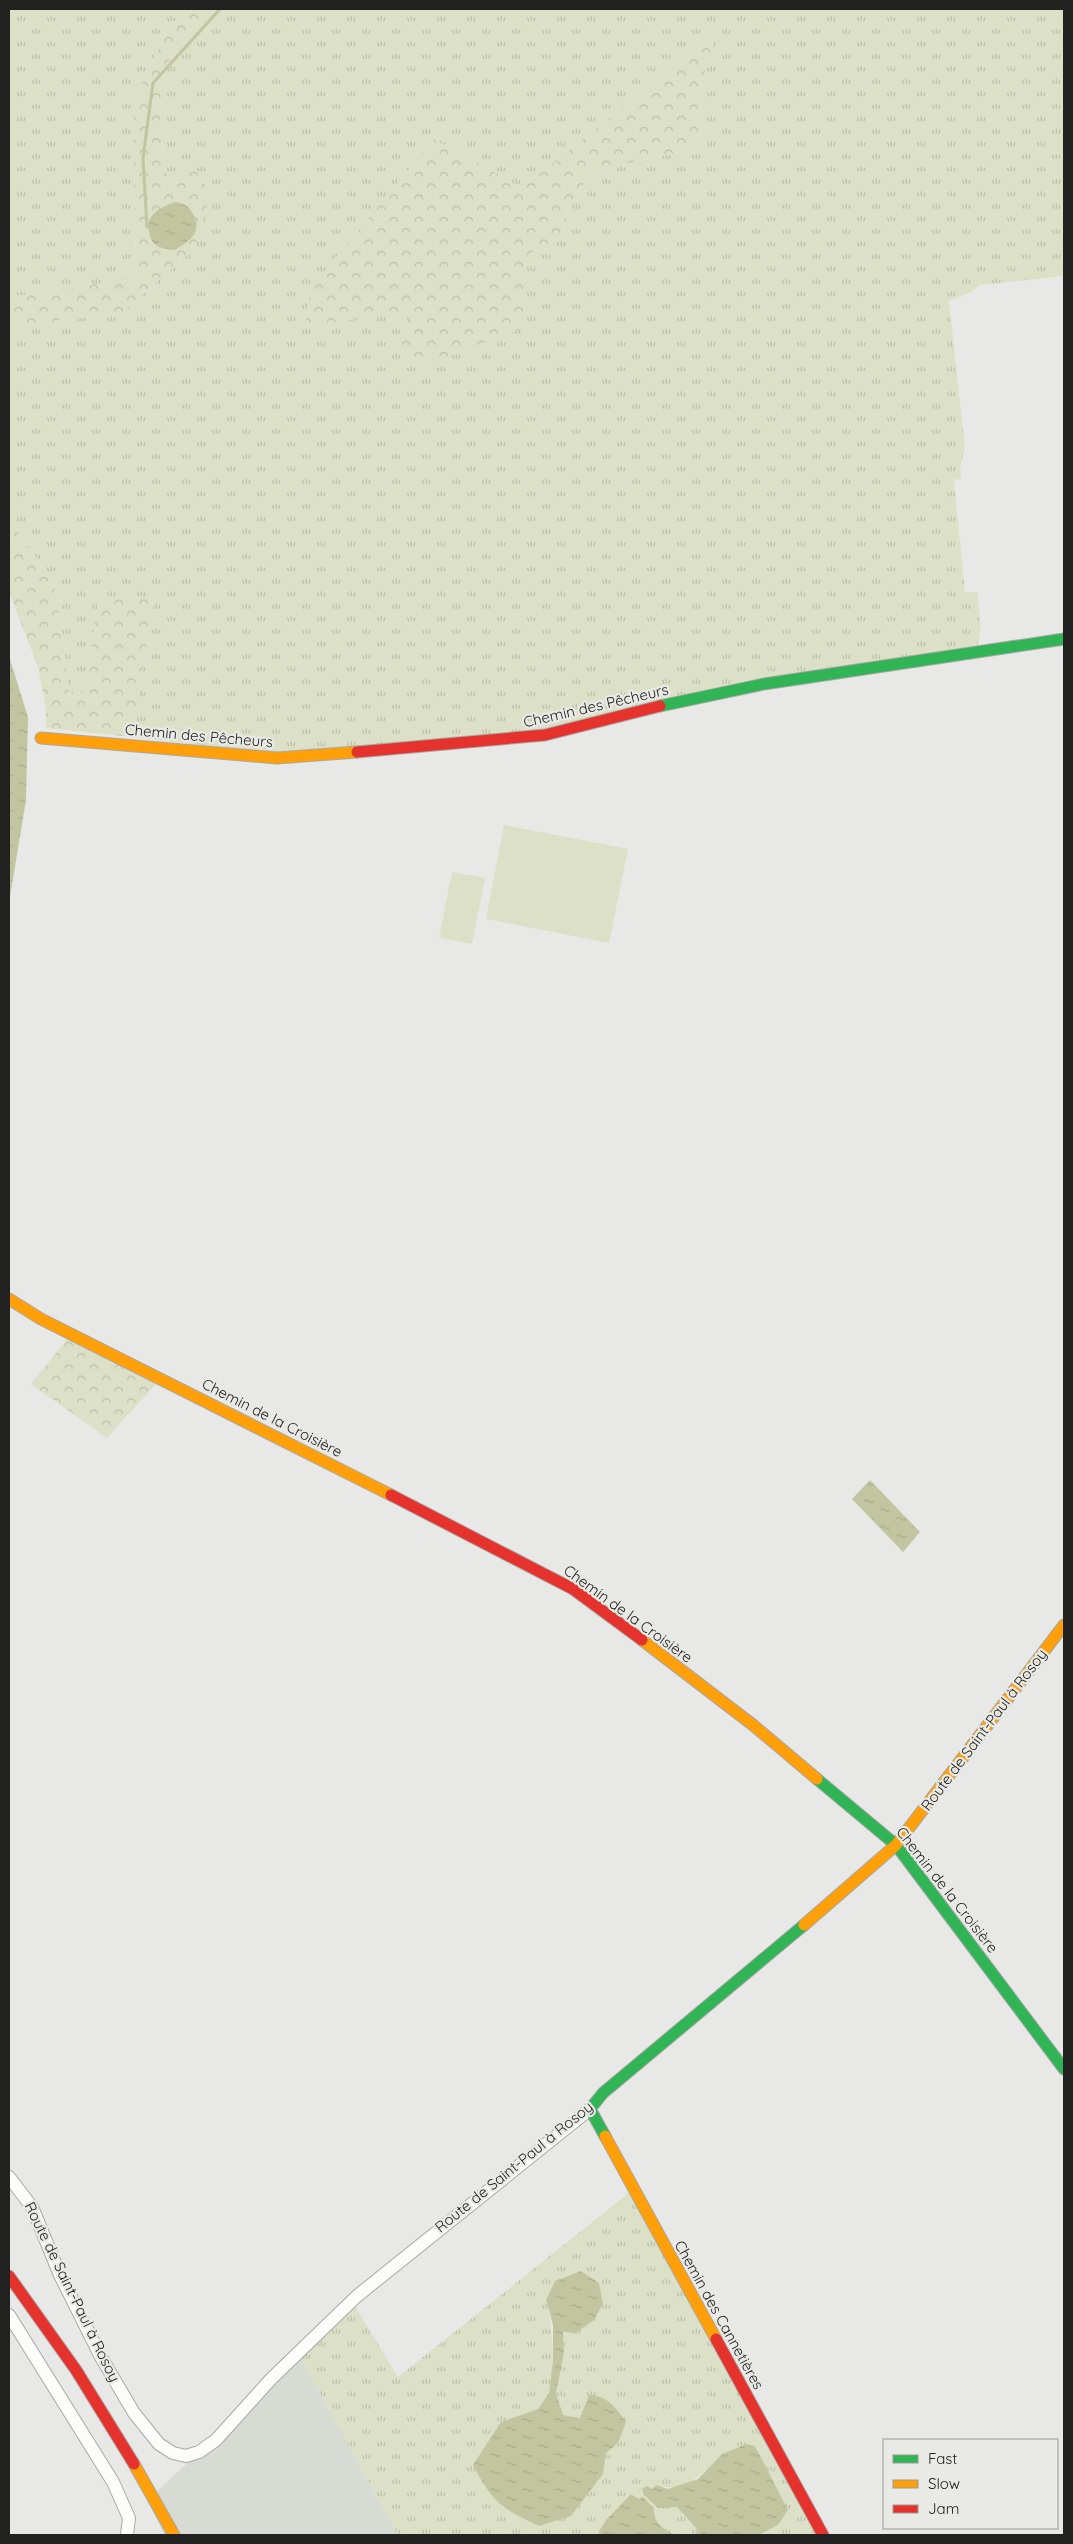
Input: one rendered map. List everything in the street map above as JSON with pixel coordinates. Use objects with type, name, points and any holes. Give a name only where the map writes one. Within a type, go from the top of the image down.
[{"type":"street","name":"Chemin des Pêcheurs","points":[[41,738],[277,758],[508,740],[545,736],[638,711],[764,684],[1064,640]]},
{"type":"street","name":"Chemin de la Croisière","points":[[9,1299],[41,1319],[497,1548],[573,1589],[752,1725],[896,1845],[1064,2070]]},
{"type":"street","name":"Route de Saint-Paul à Rosoy","points":[[9,2177],[32,2208],[60,2275],[101,2357],[134,2413],[159,2444],[173,2453],[186,2456],[199,2452],[216,2440],[271,2379],[357,2296],[590,2109],[603,2093],[783,1943],[896,1845],[1064,1625]]},
{"type":"street","name":"Chemin des Cannetières","points":[[590,2109],[823,2535]]},
{"type":"street","points":[[9,2276],[50,2331],[101,2408],[174,2535]]},
{"type":"street","points":[[9,2315],[114,2482],[129,2518],[127,2535]]},
{"type":"shaded area","points":[[301,2359],[398,2535],[164,2535],[147,2500]]},
{"type":"green space","points":[[9,9],[187,9],[166,33],[133,103],[136,279],[9,297]]},
{"type":"green space","points":[[187,9],[214,9],[166,64],[160,118],[166,174],[170,181],[195,167],[210,193],[197,246],[121,314],[9,326],[9,297],[136,278],[133,103],[166,33]]},
{"type":"green space","points":[[214,9],[1064,9],[1064,276],[980,285],[971,292],[949,301],[965,448],[960,469],[961,479],[954,480],[965,592],[977,592],[981,628],[978,645],[545,732],[278,754],[132,737],[154,597],[98,602],[85,693],[68,692],[54,582],[9,520],[9,326],[121,314],[158,281],[170,182],[166,174],[160,118],[166,64]],"holes":[[[711,38],[713,41],[703,80],[700,145],[685,151],[591,172],[569,208],[561,237],[413,311],[305,326],[522,188]]]},
{"type":"green space","points":[[711,37],[713,41],[703,80],[700,145],[685,151],[591,172],[569,208],[561,237],[525,256],[526,328],[423,365],[397,343],[413,312],[305,326],[311,287],[434,139],[522,188]]},
{"type":"green space","points":[[9,520],[54,582],[69,692],[85,693],[98,601],[155,597],[132,737],[46,728],[46,709],[38,667],[9,592]]},
{"type":"green space","points":[[504,825],[628,849],[609,943],[486,919]]},
{"type":"green space","points":[[452,872],[485,878],[472,944],[439,938]]},
{"type":"green space","points":[[68,1338],[156,1384],[107,1438],[31,1384]]},
{"type":"green space","points":[[630,2192],[826,2535],[759,2535],[778,2525],[722,2454],[700,2475],[684,2485],[666,2487],[656,2485],[669,2506],[677,2507],[698,2530],[696,2535],[670,2533],[658,2524],[631,2494],[606,2520],[598,2533],[602,2535],[398,2535],[301,2359],[353,2303],[398,2377]],"holes":[[[546,2299],[563,2332],[564,2353],[556,2393],[562,2415],[581,2418],[586,2403],[618,2443],[606,2453],[603,2474],[571,2516],[501,2422],[538,2409],[545,2400],[550,2388],[553,2357],[551,2324]]]},
{"type":"water","points":[[175,202],[184,204],[190,209],[197,226],[190,239],[175,250],[162,248],[155,244],[151,239],[148,228],[151,218],[158,210]]},
{"type":"water","points":[[9,656],[28,717],[26,800],[9,903]]},
{"type":"water","points":[[870,1480],[920,1532],[903,1552],[852,1499]]},
{"type":"water","points":[[581,2271],[599,2283],[603,2304],[594,2320],[576,2333],[563,2332],[564,2353],[556,2393],[563,2415],[580,2418],[589,2395],[606,2400],[619,2412],[626,2422],[618,2443],[606,2453],[603,2474],[571,2516],[539,2526],[515,2514],[499,2503],[486,2488],[473,2465],[501,2422],[538,2409],[549,2393],[553,2361],[553,2325],[546,2300],[555,2281]]},
{"type":"water","points":[[747,2444],[755,2446],[788,2510],[778,2525],[759,2535],[696,2535],[698,2530],[677,2507],[658,2508],[644,2495],[642,2489],[647,2486],[653,2489],[656,2485],[668,2489],[698,2479],[722,2454]]},
{"type":"water","points":[[631,2494],[638,2499],[643,2497],[654,2508],[657,2522],[675,2535],[602,2535],[598,2533],[606,2520]]},
{"type":"waterway","points":[[147,227],[143,158],[153,83],[220,9]]},
{"type":"traffic: fast","points":[[660,706],[764,684],[1064,639]]},
{"type":"traffic: fast","points":[[817,1779],[896,1845],[1064,2069]]},
{"type":"traffic: fast","points":[[605,2136],[590,2109],[603,2093],[804,1925]]},
{"type":"traffic: slow","points":[[41,738],[277,758],[357,752]]},
{"type":"traffic: slow","points":[[9,1299],[41,1319],[391,1495]]},
{"type":"traffic: slow","points":[[804,1925],[896,1845],[1064,1625]]},
{"type":"traffic: slow","points":[[642,1640],[753,1725],[817,1779]]},
{"type":"traffic: slow","points":[[605,2136],[716,2339]]},
{"type":"traffic: slow","points":[[134,2464],[174,2535]]},
{"type":"traffic: jam","points":[[357,752],[545,735],[660,706]]},
{"type":"traffic: jam","points":[[391,1495],[573,1589],[642,1640]]},
{"type":"traffic: jam","points":[[9,2276],[76,2370],[134,2464]]},
{"type":"traffic: jam","points":[[716,2339],[823,2535]]}]
